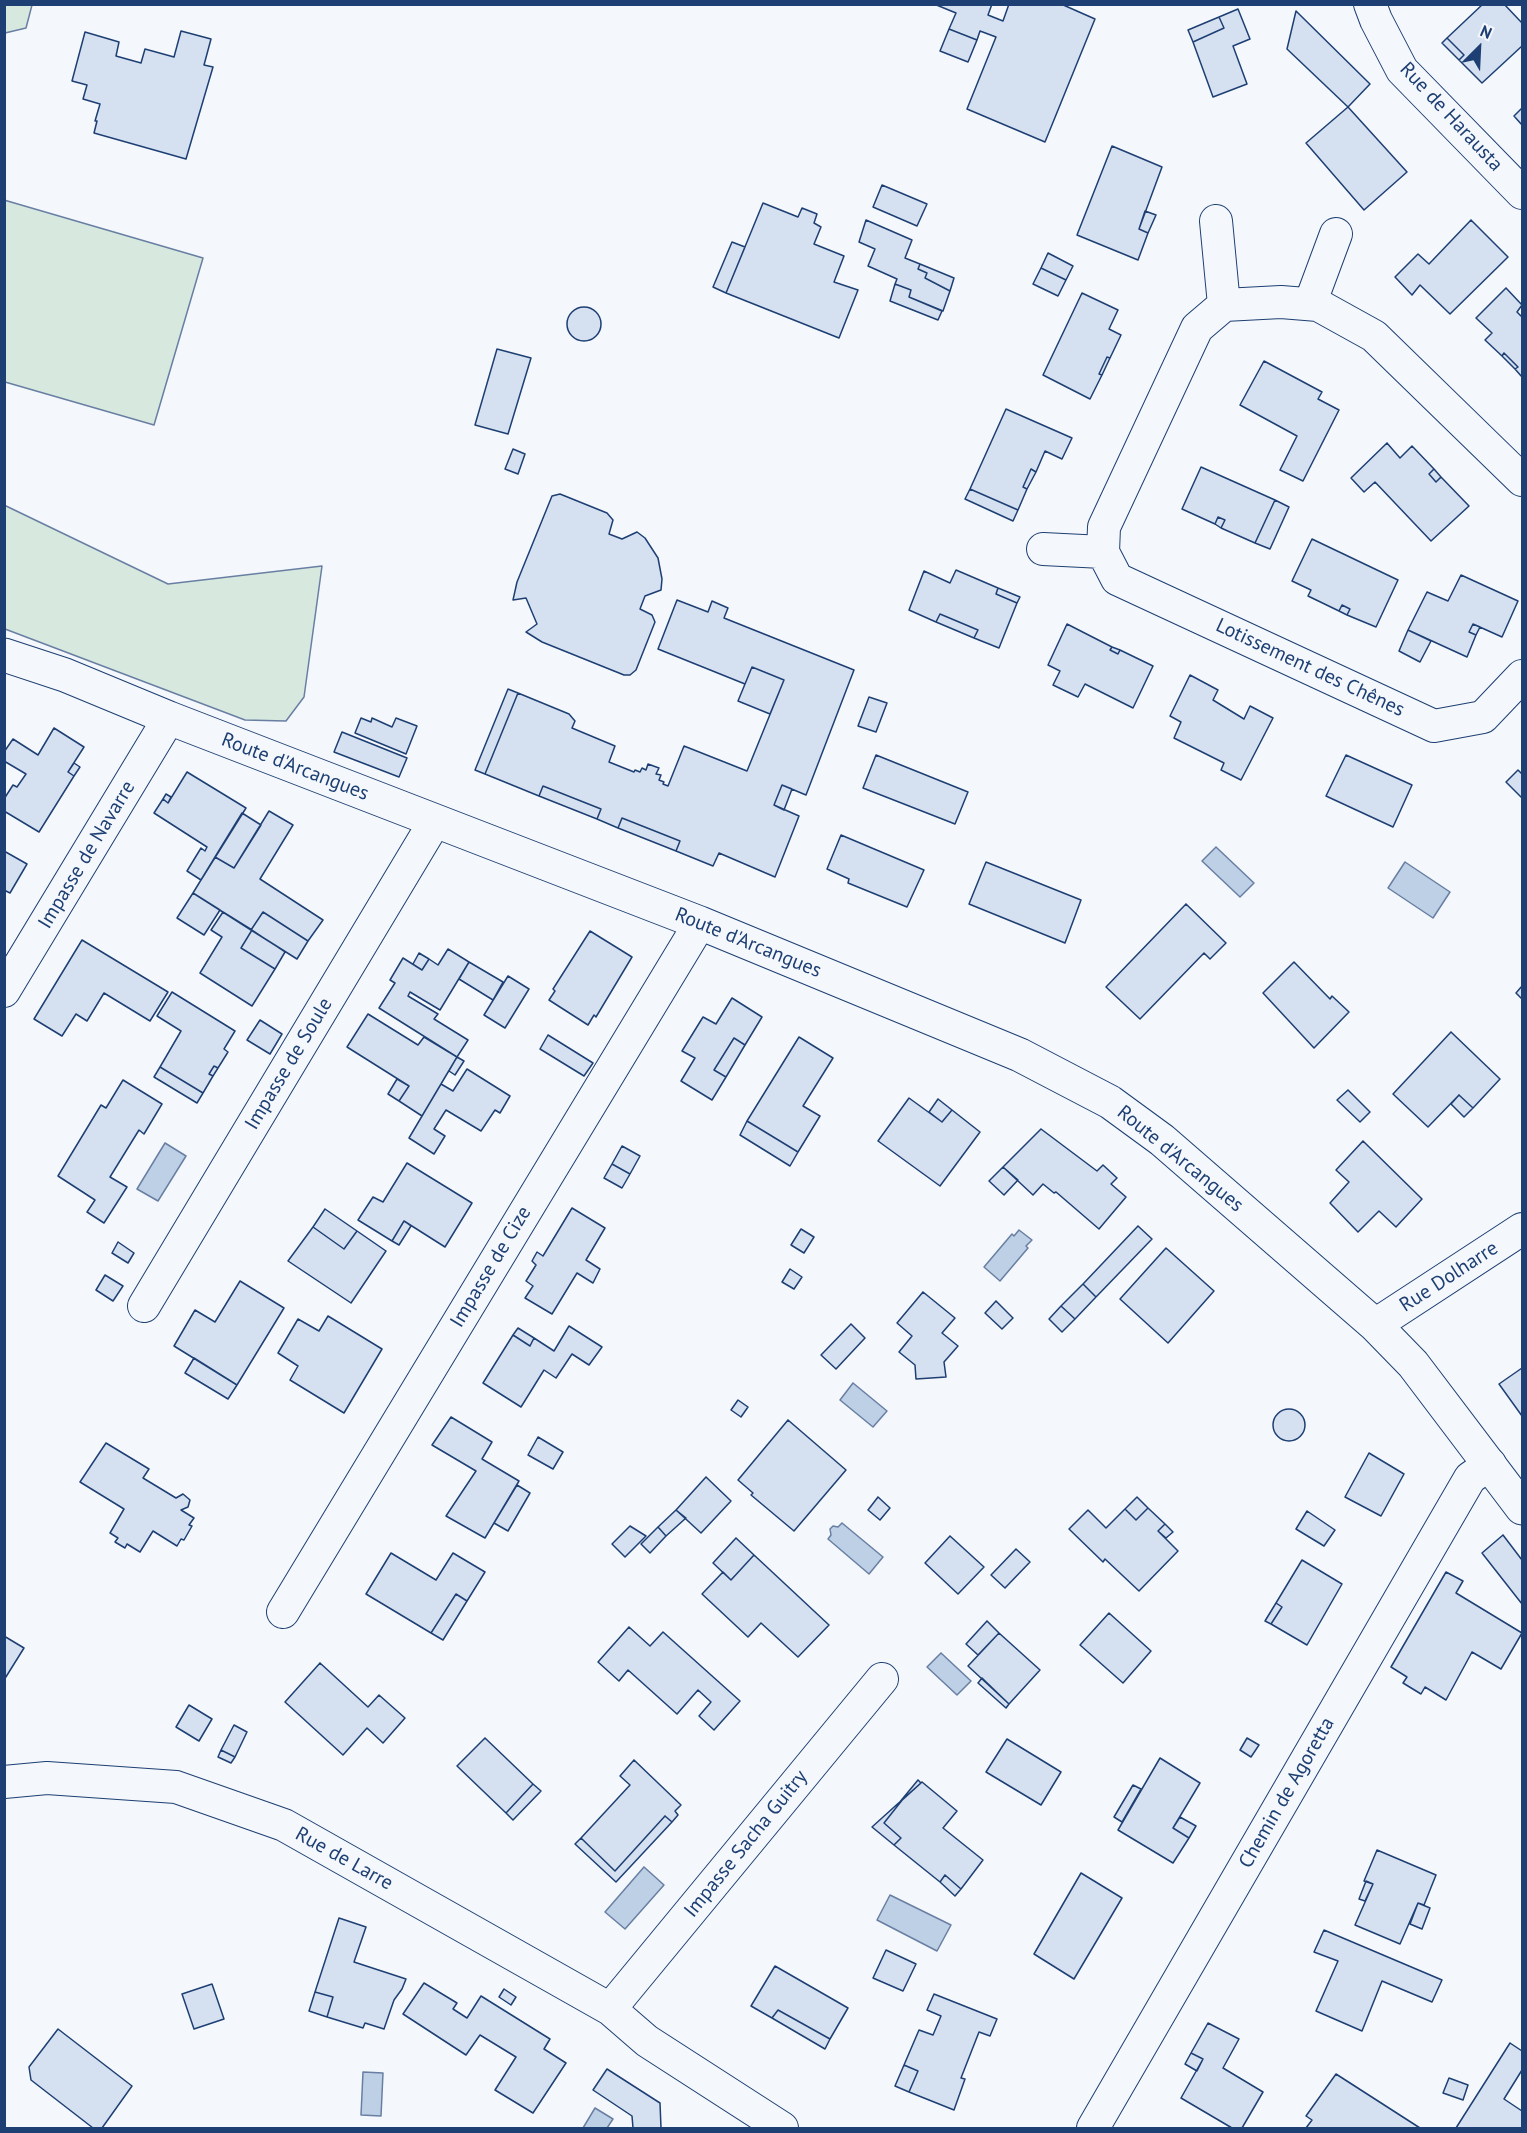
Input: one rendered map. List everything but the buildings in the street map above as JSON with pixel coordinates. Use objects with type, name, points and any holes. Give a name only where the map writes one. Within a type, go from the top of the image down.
[{"type":"street","name":"Rue de Harausta","points":[[1370,4],[1402,70],[1522,192]]},
{"type":"street","points":[[1216,221],[1224,305]]},
{"type":"street","points":[[1310,304],[1335,234]]},
{"type":"street","points":[[1043,549],[1103,552],[1104,527],[1197,328],[1224,305],[1281,302],[1318,305],[1374,336],[1522,480]]},
{"type":"street","name":"Lotissement des Chênes","points":[[1103,552],[1117,579],[1434,726],[1483,717],[1522,676]]},
{"type":"street","name":"Route d'Arcangues","points":[[4,655],[65,675],[169,718],[700,923],[1020,1055],[1110,1102],[1162,1140],[1375,1324],[1413,1364],[1522,1508]]},
{"type":"street","name":"Impasse de Navarre","points":[[4,991],[169,718]]},
{"type":"street","name":"Impasse de Soule","points":[[144,1306],[435,821]]},
{"type":"street","name":"Impasse de Cize","points":[[283,1612],[700,923]]},
{"type":"street","name":"Rue Dolharre","points":[[1375,1324],[1522,1229]]},
{"type":"street","name":"Chemin de Agoretta","points":[[1093,2128],[1470,1478],[1490,1464]]},
{"type":"street","name":"Impasse Sacha Guitry","points":[[610,2009],[882,1679]]},
{"type":"street","name":"Rue de Larre","points":[[4,1782],[47,1778],[176,1786],[284,1825],[610,2009],[647,2042],[782,2128]]},
{"type":"shaded area","points":[[4,5],[32,5],[26,28],[5,33]]},
{"type":"shaded area","points":[[4,200],[203,258],[154,425],[5,382]]},
{"type":"shaded area","points":[[4,505],[168,584],[322,566],[304,697],[286,721],[245,720],[5,629]]},
{"type":"water","points":[[1216,847],[1254,883],[1240,897],[1202,861]]},
{"type":"water","points":[[1405,862],[1450,892],[1433,918],[1388,888]]},
{"type":"water","points":[[165,1143],[186,1156],[158,1201],[137,1189]]},
{"type":"water","points":[[1019,1230],[1032,1240],[1000,1281],[984,1267],[1012,1234],[1014,1236]]},
{"type":"water","points":[[853,1383],[887,1411],[873,1427],[840,1400]]},
{"type":"water","points":[[842,1523],[883,1557],[869,1574],[828,1539],[831,1535],[830,1529]]},
{"type":"water","points":[[941,1653],[971,1681],[957,1695],[927,1667]]},
{"type":"water","points":[[644,1867],[664,1885],[625,1929],[605,1912]]},
{"type":"water","points":[[890,1895],[951,1925],[937,1951],[877,1920]]},
{"type":"water","points":[[363,2072],[383,2073],[381,2116],[361,2115]]},
{"type":"water","points":[[595,2108],[613,2119],[607,2128],[583,2128]]}]
